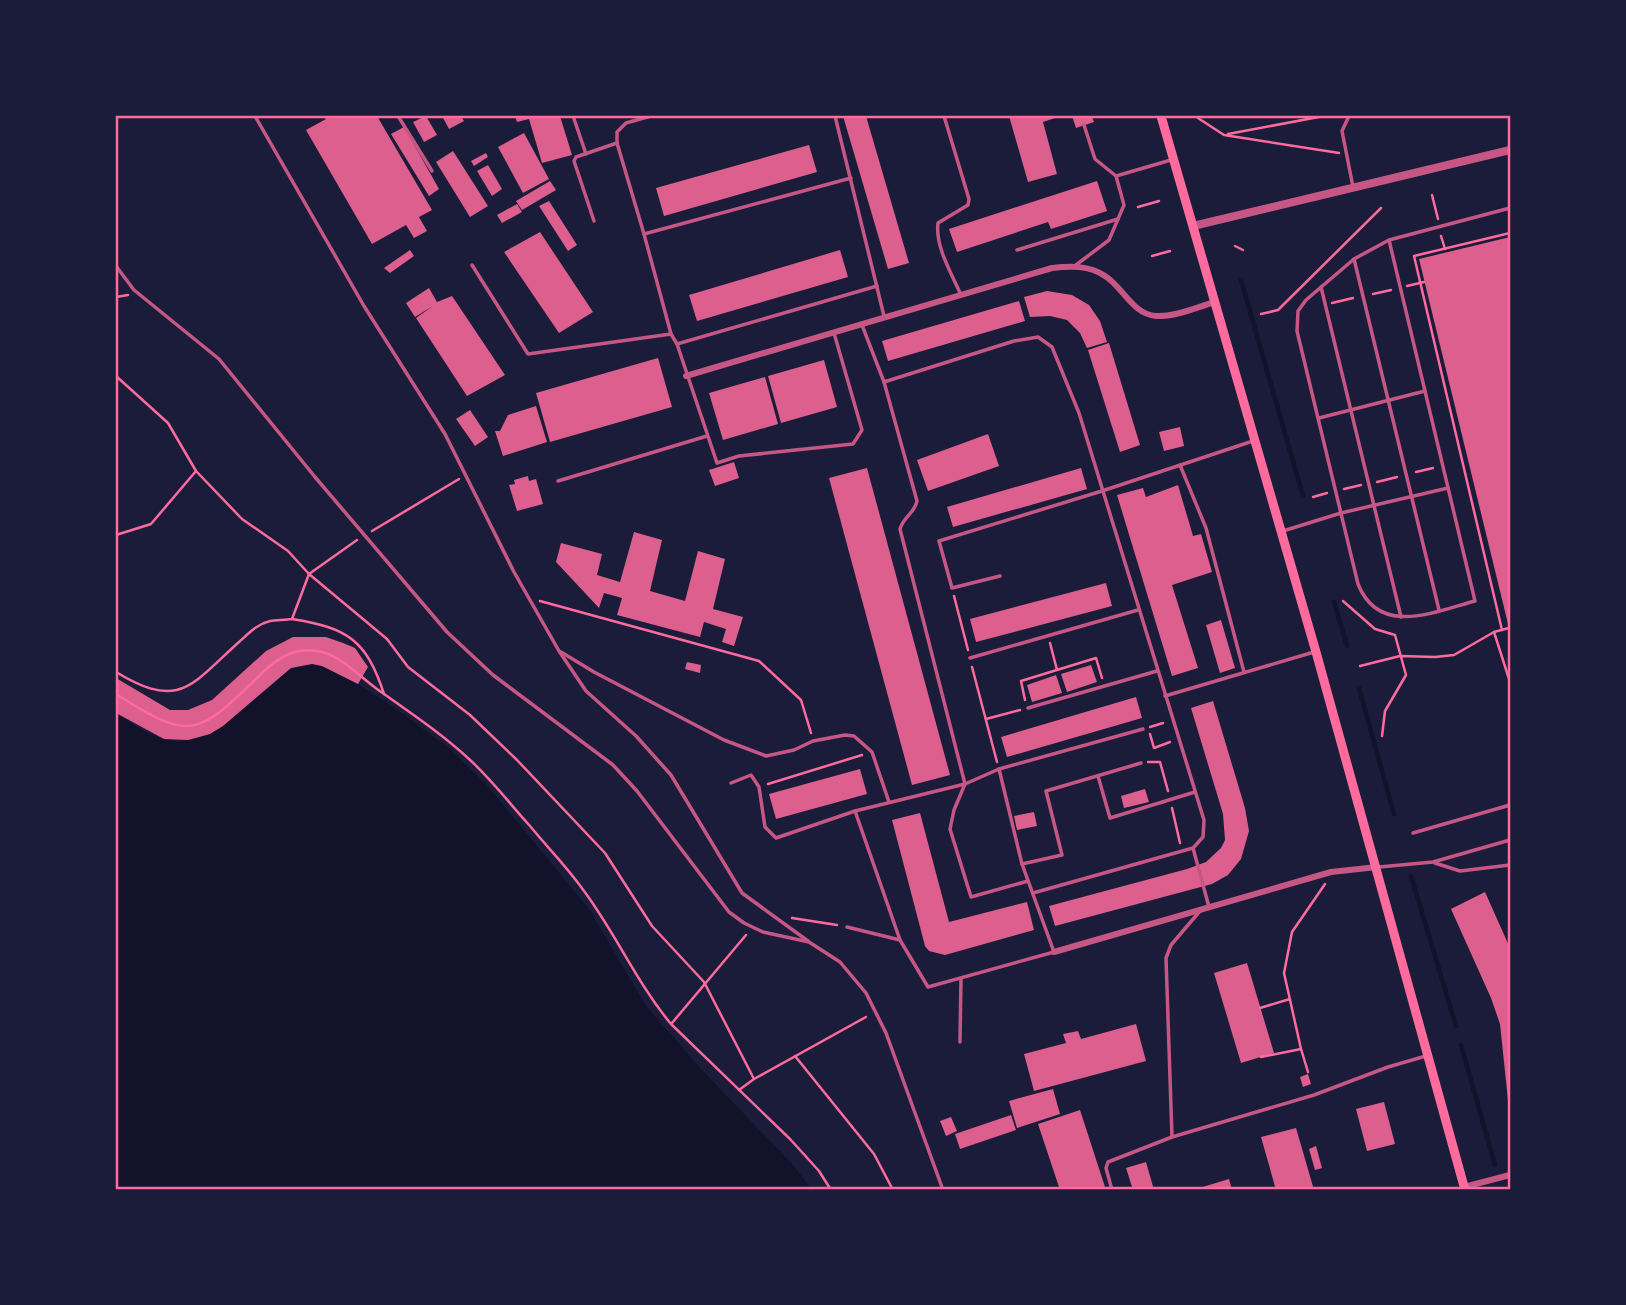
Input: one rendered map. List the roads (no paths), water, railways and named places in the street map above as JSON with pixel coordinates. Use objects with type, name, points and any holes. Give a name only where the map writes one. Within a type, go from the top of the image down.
[{"type":"main road","points":[[1161,116],[1377,867],[1465,1188]]},
{"type":"street","points":[[1193,226],[1510,150]]},
{"type":"street","points":[[686,376],[1052,268],[1075,266],[1097,271],[1108,277],[1137,309],[1153,316],[1169,315],[1215,302]]},
{"type":"street","points":[[1054,952],[1331,872],[1377,867]]},
{"type":"street","points":[[1465,1188],[1510,1175]]},
{"type":"lane","points":[[255,116],[364,306],[445,434],[514,572],[586,691],[636,736],[671,775],[742,893],[768,914],[840,962],[866,993],[886,1033],[943,1189]]},
{"type":"lane","points":[[398,116],[432,171]]},
{"type":"lane","points":[[573,116],[586,154]]},
{"type":"lane","points":[[651,116],[626,123],[617,132],[617,143],[671,334],[677,344],[717,463],[738,456],[853,444],[862,430],[834,332]]},
{"type":"lane","points":[[835,116],[885,318]]},
{"type":"lane","points":[[944,116],[969,199],[968,205],[938,223],[937,231],[961,295]]},
{"type":"lane","points":[[1349,116],[1342,131],[1353,187]]},
{"type":"lane","points":[[1075,266],[1109,240],[1124,205],[1116,176],[1095,159],[1084,125]]},
{"type":"lane","points":[[594,221],[574,161],[576,157],[617,143]]},
{"type":"lane","points":[[1116,176],[1173,159]]},
{"type":"lane","points":[[644,234],[851,178]]},
{"type":"lane","points":[[1389,240],[1475,601],[1401,617],[1386,615],[1364,598],[1297,331],[1298,311],[1306,300],[1354,259],[1389,240],[1510,208]]},
{"type":"lane","points":[[1017,250],[1118,219]]},
{"type":"lane","points":[[1354,259],[1439,610]]},
{"type":"lane","points":[[472,265],[528,354],[671,334]]},
{"type":"lane","points":[[116,266],[134,290],[219,359],[447,632],[484,666],[613,765],[637,791],[729,912],[763,932],[809,942]]},
{"type":"lane","points":[[677,344],[877,286]]},
{"type":"lane","points":[[1321,287],[1401,617]]},
{"type":"lane","points":[[863,325],[884,383],[917,501],[915,510],[902,521],[900,529],[965,784],[954,810],[950,829],[971,898],[1028,881]]},
{"type":"lane","points":[[884,383],[1014,341],[1038,337],[1052,346],[1079,413],[1204,821],[1203,837],[1193,848],[1033,893]]},
{"type":"lane","points":[[1318,418],[1425,391]]},
{"type":"lane","points":[[558,481],[707,436]]},
{"type":"lane","points":[[1000,576],[952,588],[939,541],[1255,440]]},
{"type":"lane","points":[[1180,465],[1206,528],[1244,673]]},
{"type":"lane","points":[[1281,531],[1341,513],[1448,488]]},
{"type":"lane","points":[[970,658],[1139,610]]},
{"type":"lane","points":[[559,650],[594,672],[724,740],[766,756],[794,750],[813,741],[854,736],[872,752],[889,802]]},
{"type":"lane","points":[[1165,696],[1316,652]]},
{"type":"lane","points":[[1028,708],[1157,671]]},
{"type":"lane","points":[[731,783],[751,775],[760,787],[765,827],[776,838],[855,811],[965,784],[999,769],[1146,728]]},
{"type":"lane","points":[[1022,864],[1062,855],[1046,791],[1141,763]]},
{"type":"lane","points":[[855,811],[900,940],[928,987],[1054,952],[1022,864],[999,769]]},
{"type":"lane","points":[[1098,776],[1110,818],[1195,792]]},
{"type":"lane","points":[[1413,833],[1510,805]]},
{"type":"lane","points":[[1377,867],[1433,862],[1510,840]]},
{"type":"lane","points":[[1193,848],[1209,907]]},
{"type":"lane","points":[[1433,862],[1460,871],[1510,865]]},
{"type":"lane","points":[[1172,1137],[1166,958],[1171,945],[1201,910]]},
{"type":"lane","points":[[847,927],[900,940]]},
{"type":"lane","points":[[960,1042],[961,978]]},
{"type":"lane","points":[[1112,1189],[1106,1168],[1108,1162],[1172,1137],[1314,1095],[1388,1067],[1428,1056]]},
{"type":"waterway","points":[[1241,280],[1303,496]]},
{"type":"waterway","points":[[1334,602],[1347,646]]},
{"type":"waterway","points":[[1359,688],[1394,814]]},
{"type":"waterway","points":[[1411,876],[1456,1026]]},
{"type":"waterway","points":[[1461,1045],[1495,1165]]}]
